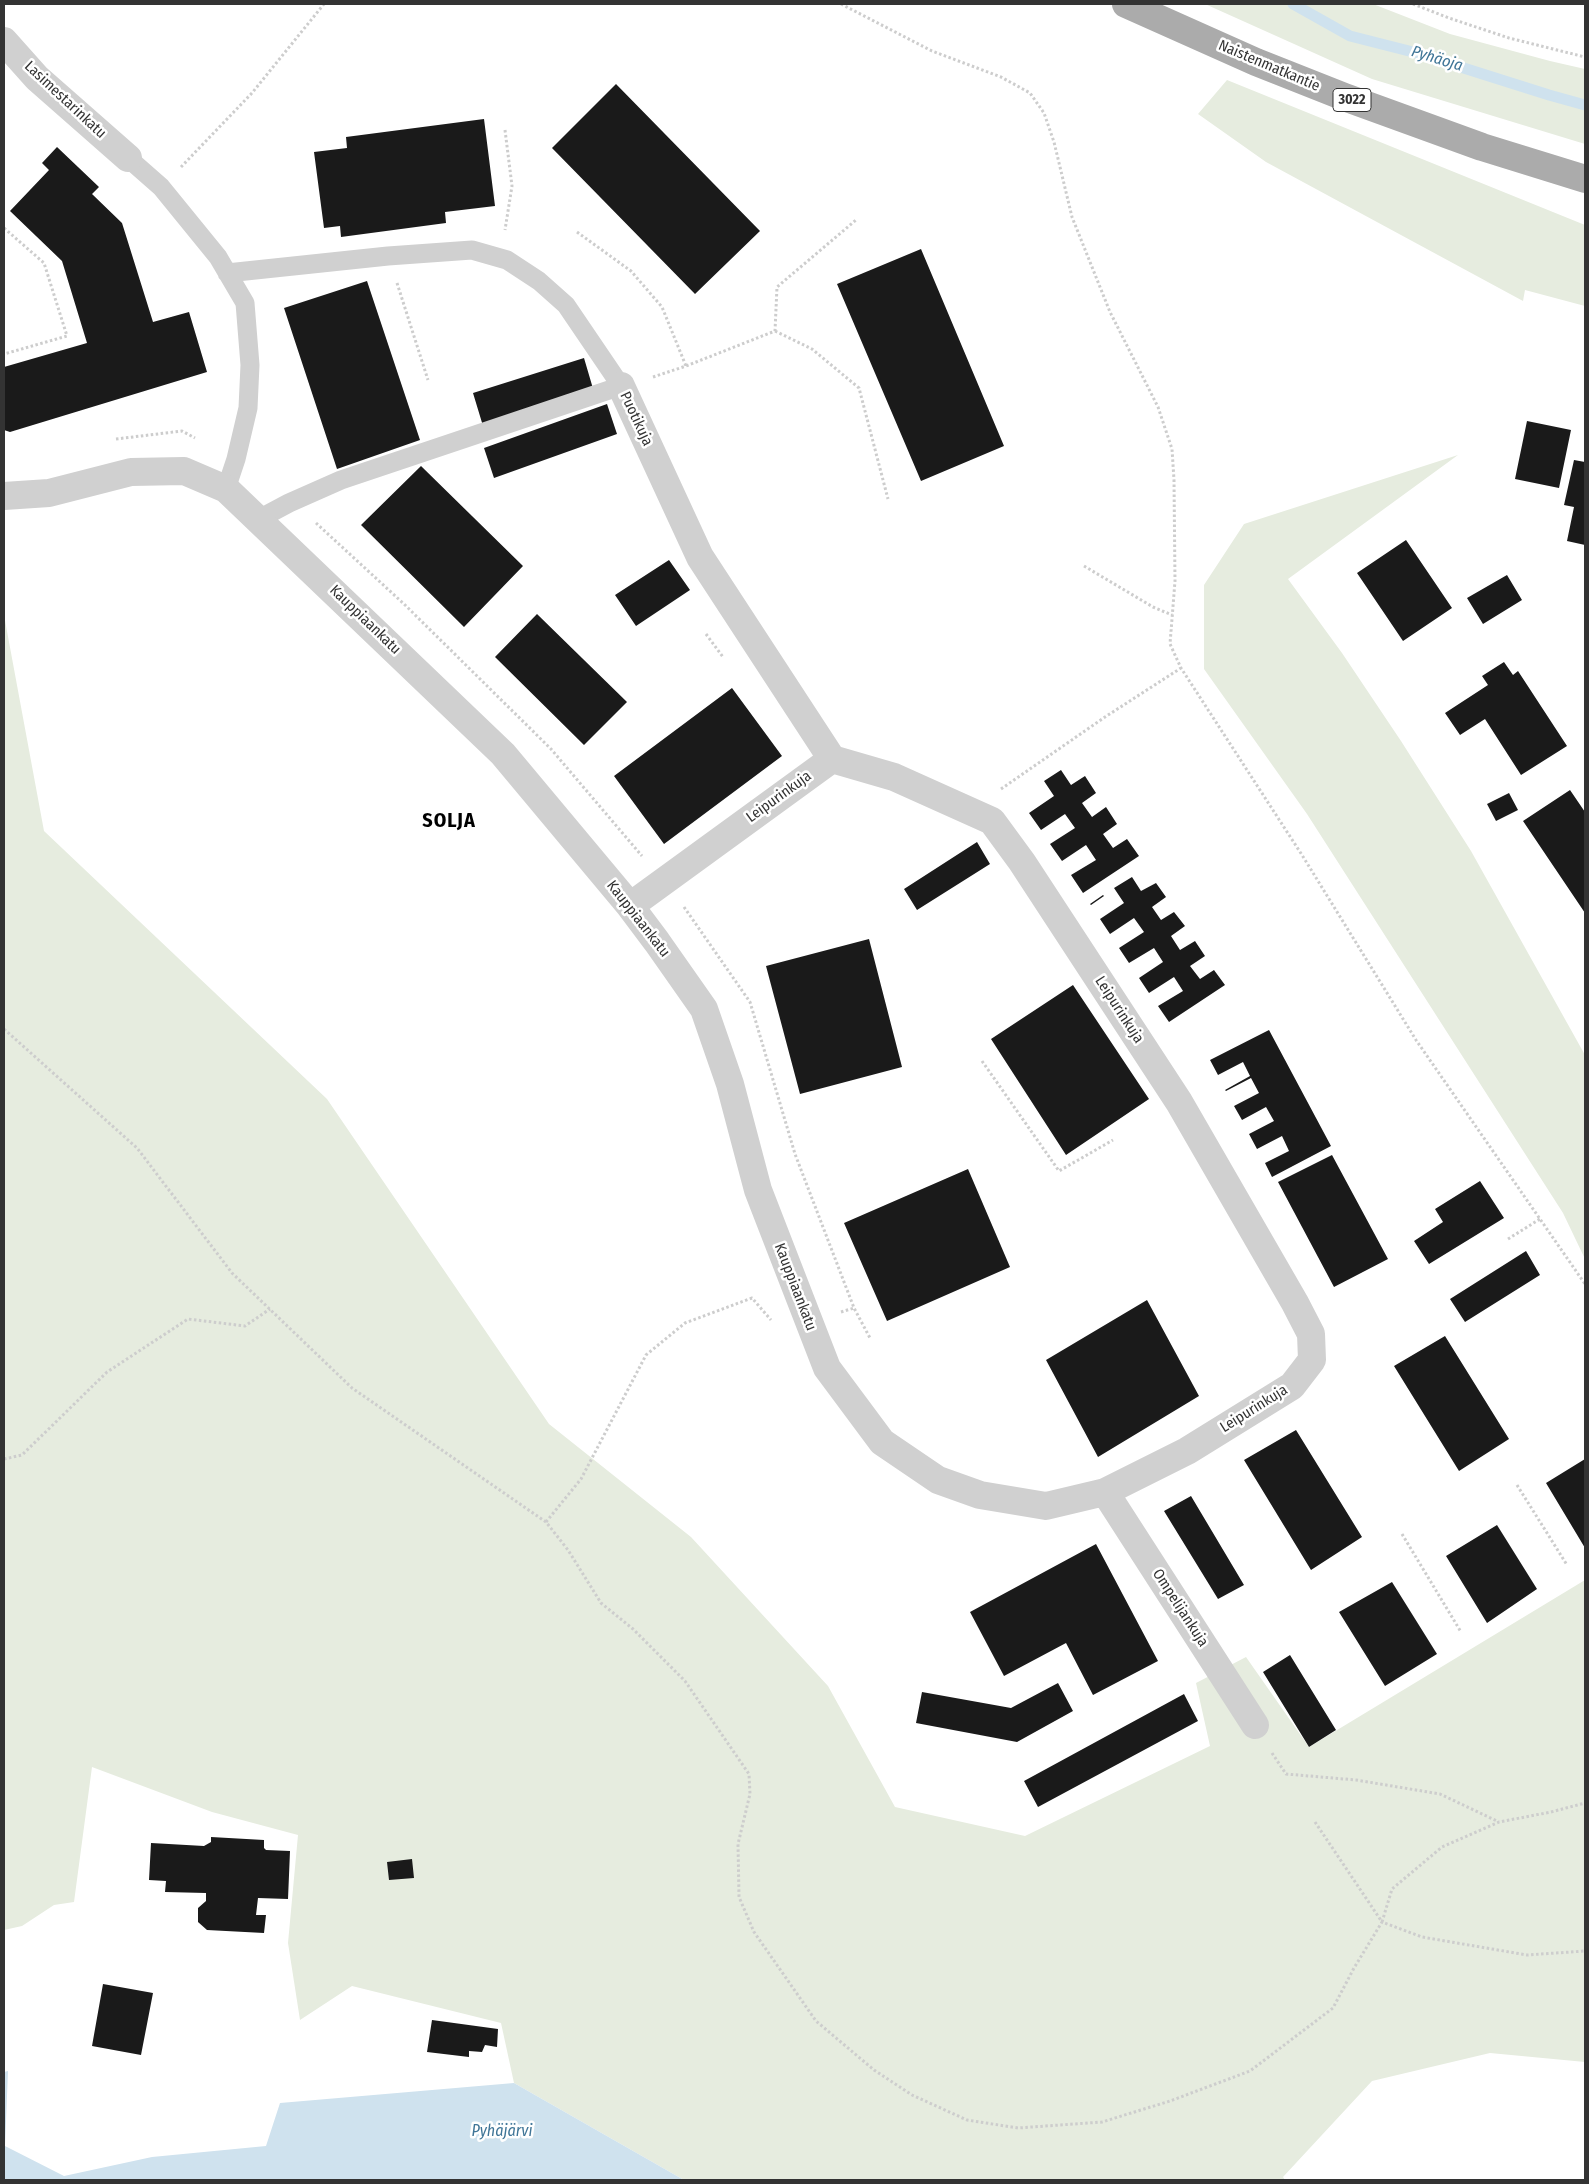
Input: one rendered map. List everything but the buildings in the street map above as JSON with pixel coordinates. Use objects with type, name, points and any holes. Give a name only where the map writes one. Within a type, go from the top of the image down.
[{"type":"main road","name":"Naistenmatkantie","points":[[1126,4],[1256,62],[1347,98],[1482,147],[1585,179]]},
{"type":"street","name":"Lasimestarinkatu","points":[[4,41],[37,78],[128,158]]},
{"type":"street","name":"Puotikuja","points":[[621,386],[700,557],[832,759]]},
{"type":"street","name":"Kauppiaankatu","points":[[4,496],[49,493],[131,472],[184,472],[226,488],[503,754],[658,942],[704,1009],[730,1084],[758,1190],[827,1368],[882,1442],[938,1480],[980,1495],[1046,1506],[1106,1492]]},
{"type":"street","name":"Leipurinkuja","points":[[630,906],[832,759],[894,777],[969,809],[992,821],[1022,862],[1179,1102],[1311,1334],[1312,1360],[1292,1386],[1187,1451],[1106,1492]]},
{"type":"street","name":"Ompelijankuja","points":[[1106,1492],[1255,1725]]},
{"type":"lane","points":[[128,158],[161,187],[218,257],[245,303],[250,365],[248,408],[236,459],[226,488]]},
{"type":"lane","points":[[227,273],[388,256],[472,250],[501,258],[538,281],[566,305],[621,386]]},
{"type":"lane","name":"Puotikuja","points":[[259,519],[289,503],[341,480],[621,386]]},
{"type":"path","points":[[161,187],[252,93],[324,4]]},
{"type":"path","points":[[841,4],[932,51],[1008,81],[1030,93],[1044,113],[1054,142],[1072,217],[1110,312],[1158,407],[1172,449],[1175,581],[1170,644],[1181,668],[1302,855],[1416,1040],[1585,1284]]},
{"type":"path","points":[[1413,4],[1509,38],[1585,57]]},
{"type":"path","points":[[501,258],[512,186],[505,130]]},
{"type":"path","points":[[776,331],[777,287],[856,220]]},
{"type":"path","points":[[4,228],[44,264],[68,336],[4,354]]},
{"type":"path","points":[[577,232],[631,271],[662,307],[686,366]]},
{"type":"path","points":[[388,256],[428,380]]},
{"type":"path","points":[[621,386],[686,366],[776,331],[812,349],[859,388],[888,499]]},
{"type":"path","points":[[1084,566],[1153,607],[1172,615]]},
{"type":"path","points":[[969,809],[1181,668]]},
{"type":"path","points":[[4,1028],[137,1148],[232,1273],[352,1388],[546,1522],[568,1550],[601,1603],[633,1629],[685,1681],[749,1774],[750,1794],[738,1844],[739,1897],[754,1932],[816,2021],[874,2070],[912,2095],[933,2106],[967,2120],[1018,2128],[1102,2122],[1170,2101],[1250,2071],[1333,2008],[1354,1968],[1382,1922],[1392,1889],[1442,1847],[1499,1822],[1585,1803]]},
{"type":"path","points":[[982,1061],[1059,1171],[1113,1140]]},
{"type":"path","points":[[1508,1239],[1540,1219]]},
{"type":"path","points":[[546,1522],[581,1479],[646,1355],[685,1324],[752,1298],[776,1326]]},
{"type":"path","points":[[4,1458],[22,1455],[107,1372],[188,1319],[245,1326],[270,1309]]},
{"type":"path","points":[[1517,1485],[1567,1564]]},
{"type":"path","points":[[1402,1534],[1461,1632]]},
{"type":"path","points":[[1286,1774],[1356,1780],[1440,1794],[1499,1822]]},
{"type":"path","points":[[1315,1822],[1382,1922],[1422,1937],[1527,1955],[1585,1951]]},
{"type":"shaded area","points":[[1205,4],[1373,4],[1450,34],[1585,69],[1585,144],[1372,79]]},
{"type":"shaded area","points":[[1227,80],[1585,225],[1585,306],[1525,290],[1523,301],[1266,162],[1198,114]]},
{"type":"shaded area","points":[[1458,455],[1288,579],[1342,653],[1471,851],[1585,1055],[1585,1259],[1563,1213],[1307,814],[1204,669],[1204,585],[1244,524]]},
{"type":"shaded area","points":[[4,615],[44,831],[327,1099],[549,1424],[691,1537],[828,1686],[895,1807],[1025,1836],[1210,1746],[1196,1683],[1246,1657],[1309,1747],[1585,1580],[1585,2062],[1490,2053],[1372,2081],[1283,2177],[1285,2180],[684,2180],[514,2083],[501,2023],[352,1986],[300,2020],[288,1943],[298,1835],[212,1812],[92,1767],[74,1902],[54,1905],[22,1926],[4,1930]]},
{"type":"water","name":"Pyhäjärvi","points":[[8,2071],[5,2146],[64,2176],[152,2157],[266,2146],[280,2103],[514,2083],[684,2180],[4,2180],[4,2072]]},
{"type":"waterway","name":"Pyhäoja","points":[[1293,4],[1350,36],[1413,52],[1585,105]]},
{"type":"district","name":"SOLJA","points":[[449,821]]}]
